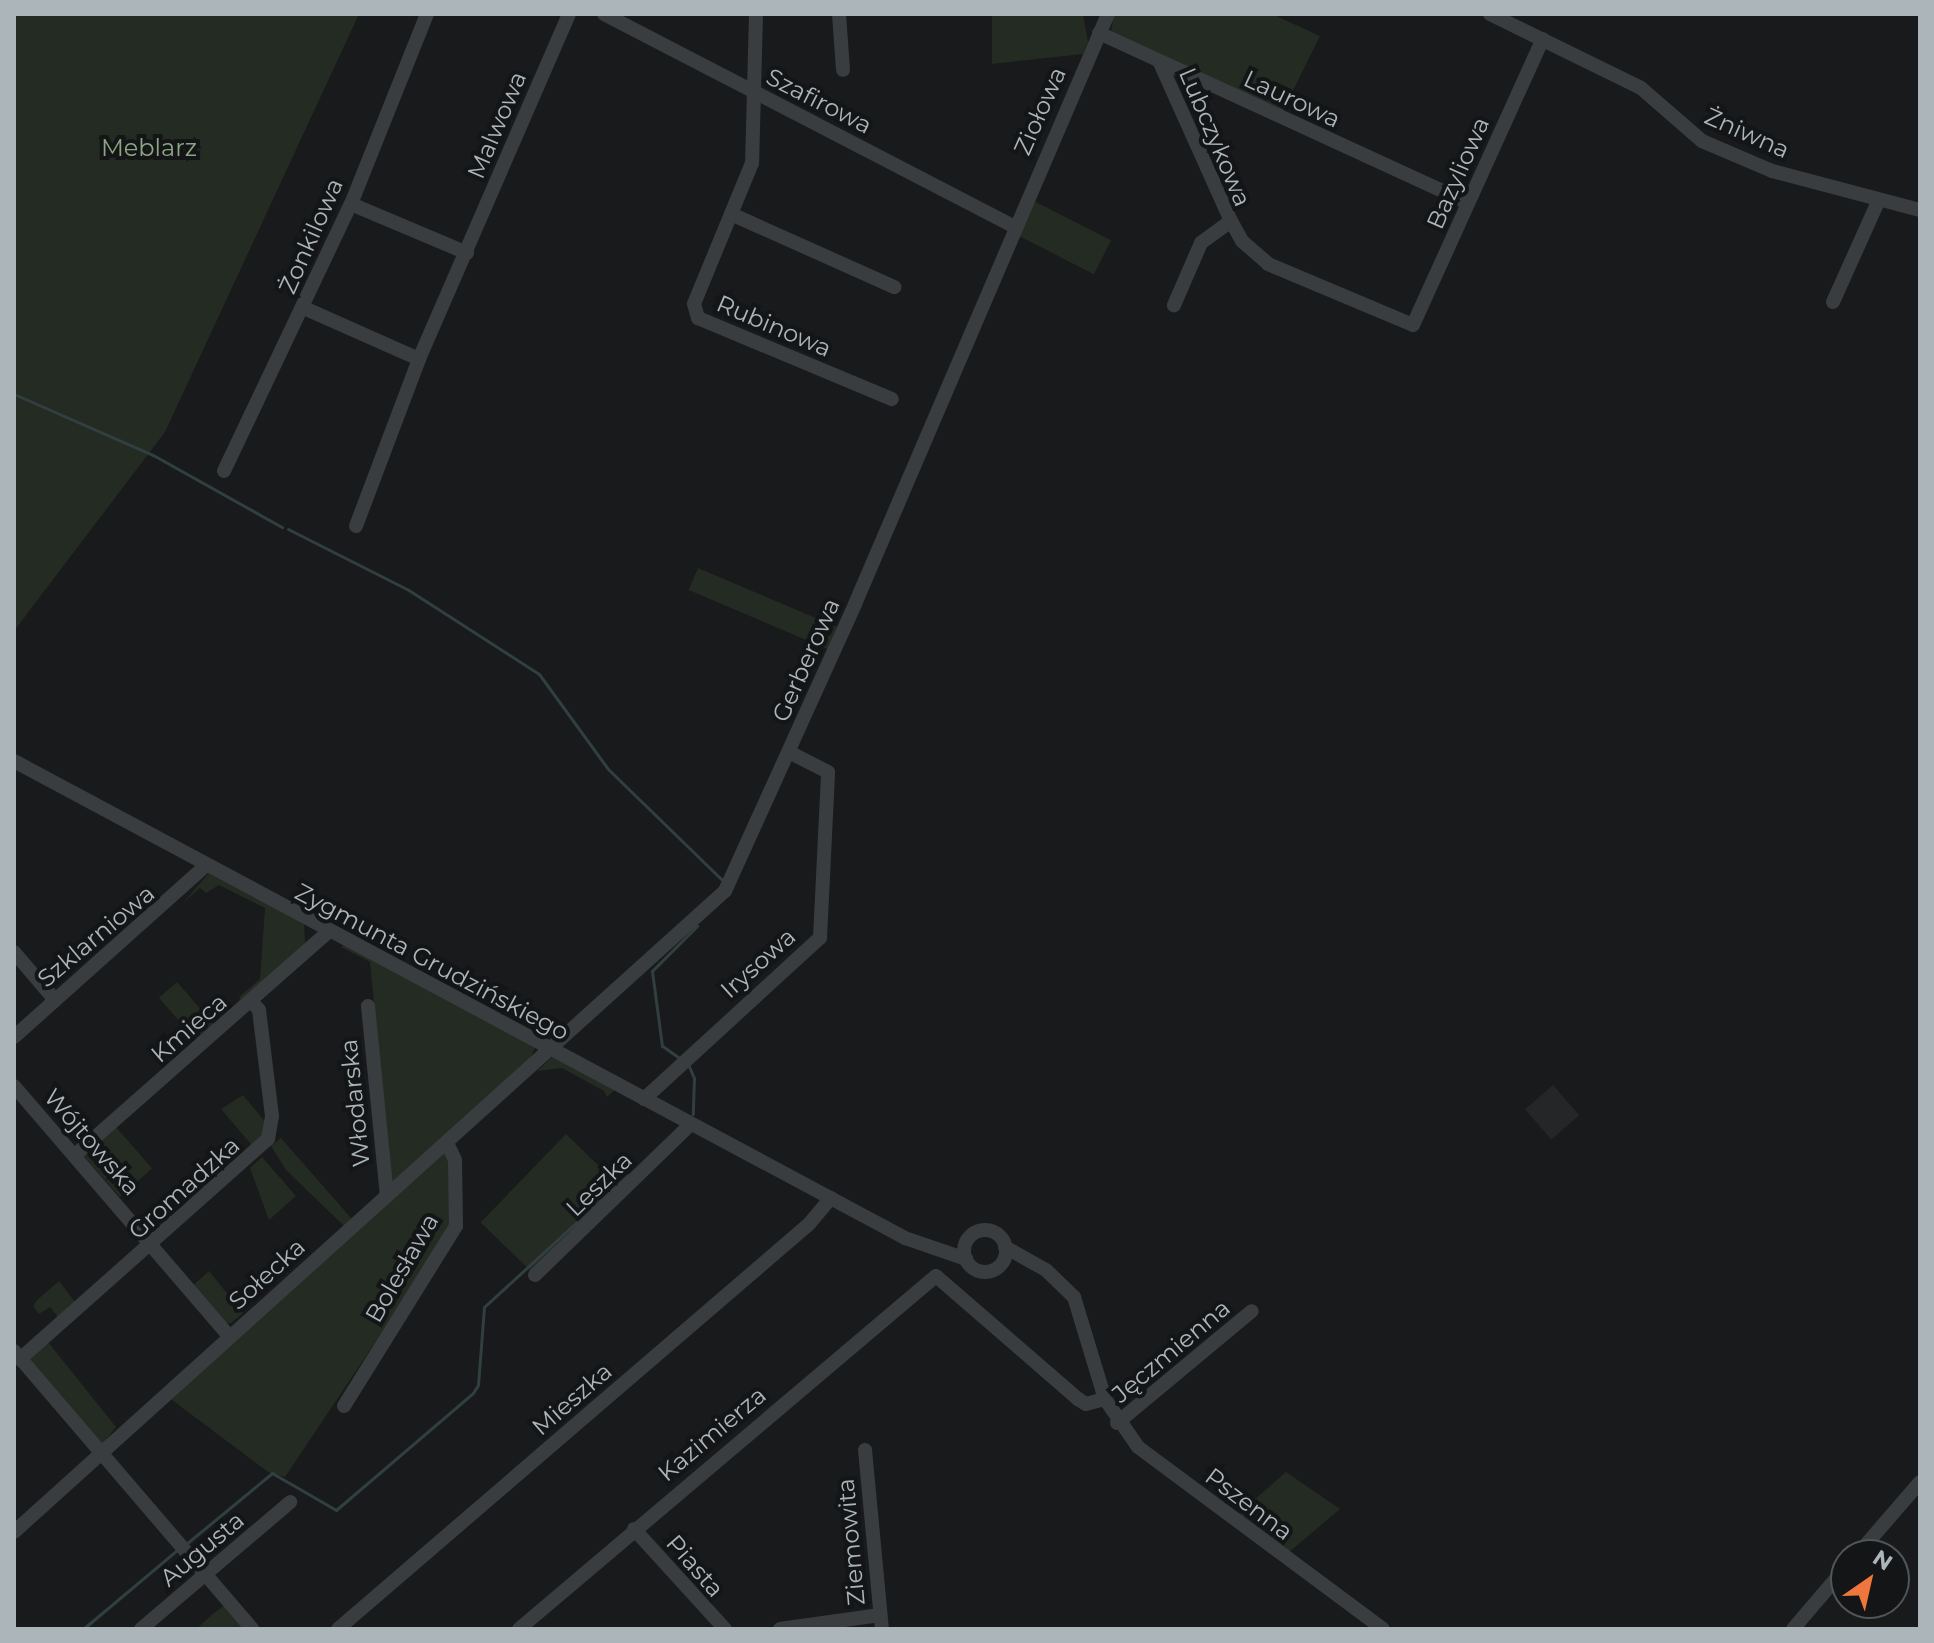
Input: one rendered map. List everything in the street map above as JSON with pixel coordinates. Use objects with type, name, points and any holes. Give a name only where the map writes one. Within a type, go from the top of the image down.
[{"type":"street","name":"Żonkilowa","points":[[224,471],[351,204],[427,14]]},
{"type":"street","name":"Malwowa","points":[[356,526],[419,359],[569,14]]},
{"type":"street","name":"Szafirowa","points":[[604,14],[1013,226]]},
{"type":"street","name":"Rubinowa","points":[[756,14],[752,163],[694,304],[698,318],[892,399]]},
{"type":"street","points":[[839,14],[843,70]]},
{"type":"street","name":"Ziołowa","points":[[1013,226],[1108,14]]},
{"type":"street","name":"Żniwna","points":[[1490,14],[1641,88],[1702,141],[1772,171],[1878,202],[1920,210]]},
{"type":"street","name":"Laurowa","points":[[1099,33],[1468,203]]},
{"type":"street","name":"Bazyliowa","points":[[1231,221],[1254,255],[1268,264],[1413,325],[1543,39]]},
{"type":"street","name":"Lubczykowa","points":[[1160,63],[1231,221],[1201,243],[1174,305]]},
{"type":"street","points":[[1833,302],[1878,202]]},
{"type":"street","points":[[351,204],[467,253]]},
{"type":"street","points":[[731,214],[894,287]]},
{"type":"street","name":"Gerberowa","points":[[550,1050],[725,891],[789,752],[1013,226]]},
{"type":"street","points":[[304,308],[419,359]]},
{"type":"street","name":"Irysowa","points":[[644,1099],[820,938],[828,772],[789,752]]},
{"type":"street","name":"Zygmunta Grudzińskiego","points":[[14,761],[328,932],[831,1198]]},
{"type":"street","name":"Szklarniowa","points":[[14,1037],[205,866]]},
{"type":"street","name":"Kmieca","points":[[75,1155],[328,932]]},
{"type":"street","points":[[14,952],[55,1000]]},
{"type":"street","name":"Gromadzka","points":[[17,1355],[152,1246],[255,1154],[270,1133],[259,1010],[252,1002]]},
{"type":"street","name":"Włodarska","points":[[368,1006],[387,1196]]},
{"type":"street","name":"Sołecka","points":[[14,1532],[550,1050]]},
{"type":"street","name":"Wójtowska","points":[[14,1086],[230,1337]]},
{"type":"street","name":"Leszka","points":[[535,1275],[691,1124]]},
{"type":"street","name":"Bolesława","points":[[344,1406],[456,1226],[455,1160],[447,1143]]},
{"type":"street","points":[[831,1198],[926,1247],[966,1259],[981,1272],[1000,1266],[1046,1270]]},
{"type":"street","name":"Mieszka","points":[[338,1629],[809,1224],[831,1198]]},
{"type":"street","name":"Pszenna","points":[[926,1247],[969,1239],[990,1231],[1005,1247],[1046,1270],[1074,1297],[1105,1399],[1117,1423],[1155,1462],[1383,1629]]},
{"type":"street","points":[[966,1259],[969,1239]]},
{"type":"street","points":[[1000,1266],[1005,1247]]},
{"type":"street","name":"Kazimierza","points":[[519,1629],[936,1276],[1086,1404],[1105,1399]]},
{"type":"street","name":"Jęczmienna","points":[[1117,1423],[1252,1311]]},
{"type":"street","points":[[17,1355],[98,1455],[252,1629]]},
{"type":"street","name":"Ziemowita","points":[[865,1450],[881,1622]]},
{"type":"street","points":[[1871,1539],[1920,1482]]},
{"type":"street","name":"Augusta","points":[[141,1629],[290,1502]]},
{"type":"street","name":"Piasta","points":[[634,1529],[725,1629]]},
{"type":"street","points":[[1793,1629],[1830,1586]]},
{"type":"street","points":[[780,1629],[881,1622]]},
{"type":"shaded area","points":[[1553,1085],[1579,1115],[1551,1139],[1525,1109]]},
{"type":"green space","name":"Meblarz","points":[[14,14],[359,14],[165,432],[14,631]]},
{"type":"green space","points":[[992,14],[1083,14],[1088,42],[1083,54],[992,64]]},
{"type":"green space","points":[[1114,14],[1272,14],[1320,36],[1281,115],[1111,32]]},
{"type":"green space","points":[[1030,199],[1111,240],[1094,274],[1013,233]]},
{"type":"green space","points":[[698,568],[837,627],[828,649],[689,590]]},
{"type":"green space","points":[[209,873],[304,923],[305,942],[298,954],[242,1002],[239,997],[260,979],[265,908],[219,885],[206,893],[200,888],[183,903]]},
{"type":"green space","points":[[348,943],[535,1047],[530,1060],[392,1183],[370,962],[341,947]]},
{"type":"green space","points":[[177,982],[214,1025],[196,1041],[159,998]]},
{"type":"green space","points":[[552,1057],[621,1084],[607,1097],[604,1091],[562,1068],[537,1071]]},
{"type":"green space","points":[[243,1095],[267,1124],[255,1149],[221,1109]]},
{"type":"green space","points":[[116,1127],[152,1169],[120,1197],[84,1155]]},
{"type":"green space","points":[[566,1134],[616,1183],[531,1271],[481,1222]]},
{"type":"green space","points":[[281,1138],[352,1219],[344,1226],[286,1170],[271,1146]]},
{"type":"green space","points":[[447,1146],[453,1159],[451,1229],[285,1477],[268,1472],[168,1397]]},
{"type":"green space","points":[[262,1157],[296,1196],[269,1220],[250,1168]]},
{"type":"green space","points":[[209,1271],[243,1313],[231,1323],[222,1323],[192,1286]]},
{"type":"green space","points":[[59,1281],[75,1302],[58,1317],[50,1307],[39,1314],[33,1306]]},
{"type":"green space","points":[[48,1342],[116,1427],[102,1445],[29,1359]]},
{"type":"green space","points":[[1286,1472],[1340,1509],[1288,1553],[1237,1515]]},
{"type":"green space","points":[[226,1604],[247,1629],[196,1629],[214,1613]]},
{"type":"waterway","points":[[14,394],[153,455],[282,527]]},
{"type":"waterway","points":[[288,529],[407,589],[539,674],[608,769],[723,881]]},
{"type":"waterway","points":[[678,1057],[662,1046],[652,971],[697,926]]},
{"type":"waterway","points":[[688,1064],[694,1078],[693,1114]]},
{"type":"waterway","points":[[186,1544],[272,1473],[336,1510],[473,1393],[478,1385],[484,1307],[628,1175]]},
{"type":"waterway","points":[[83,1629],[177,1550]]}]
